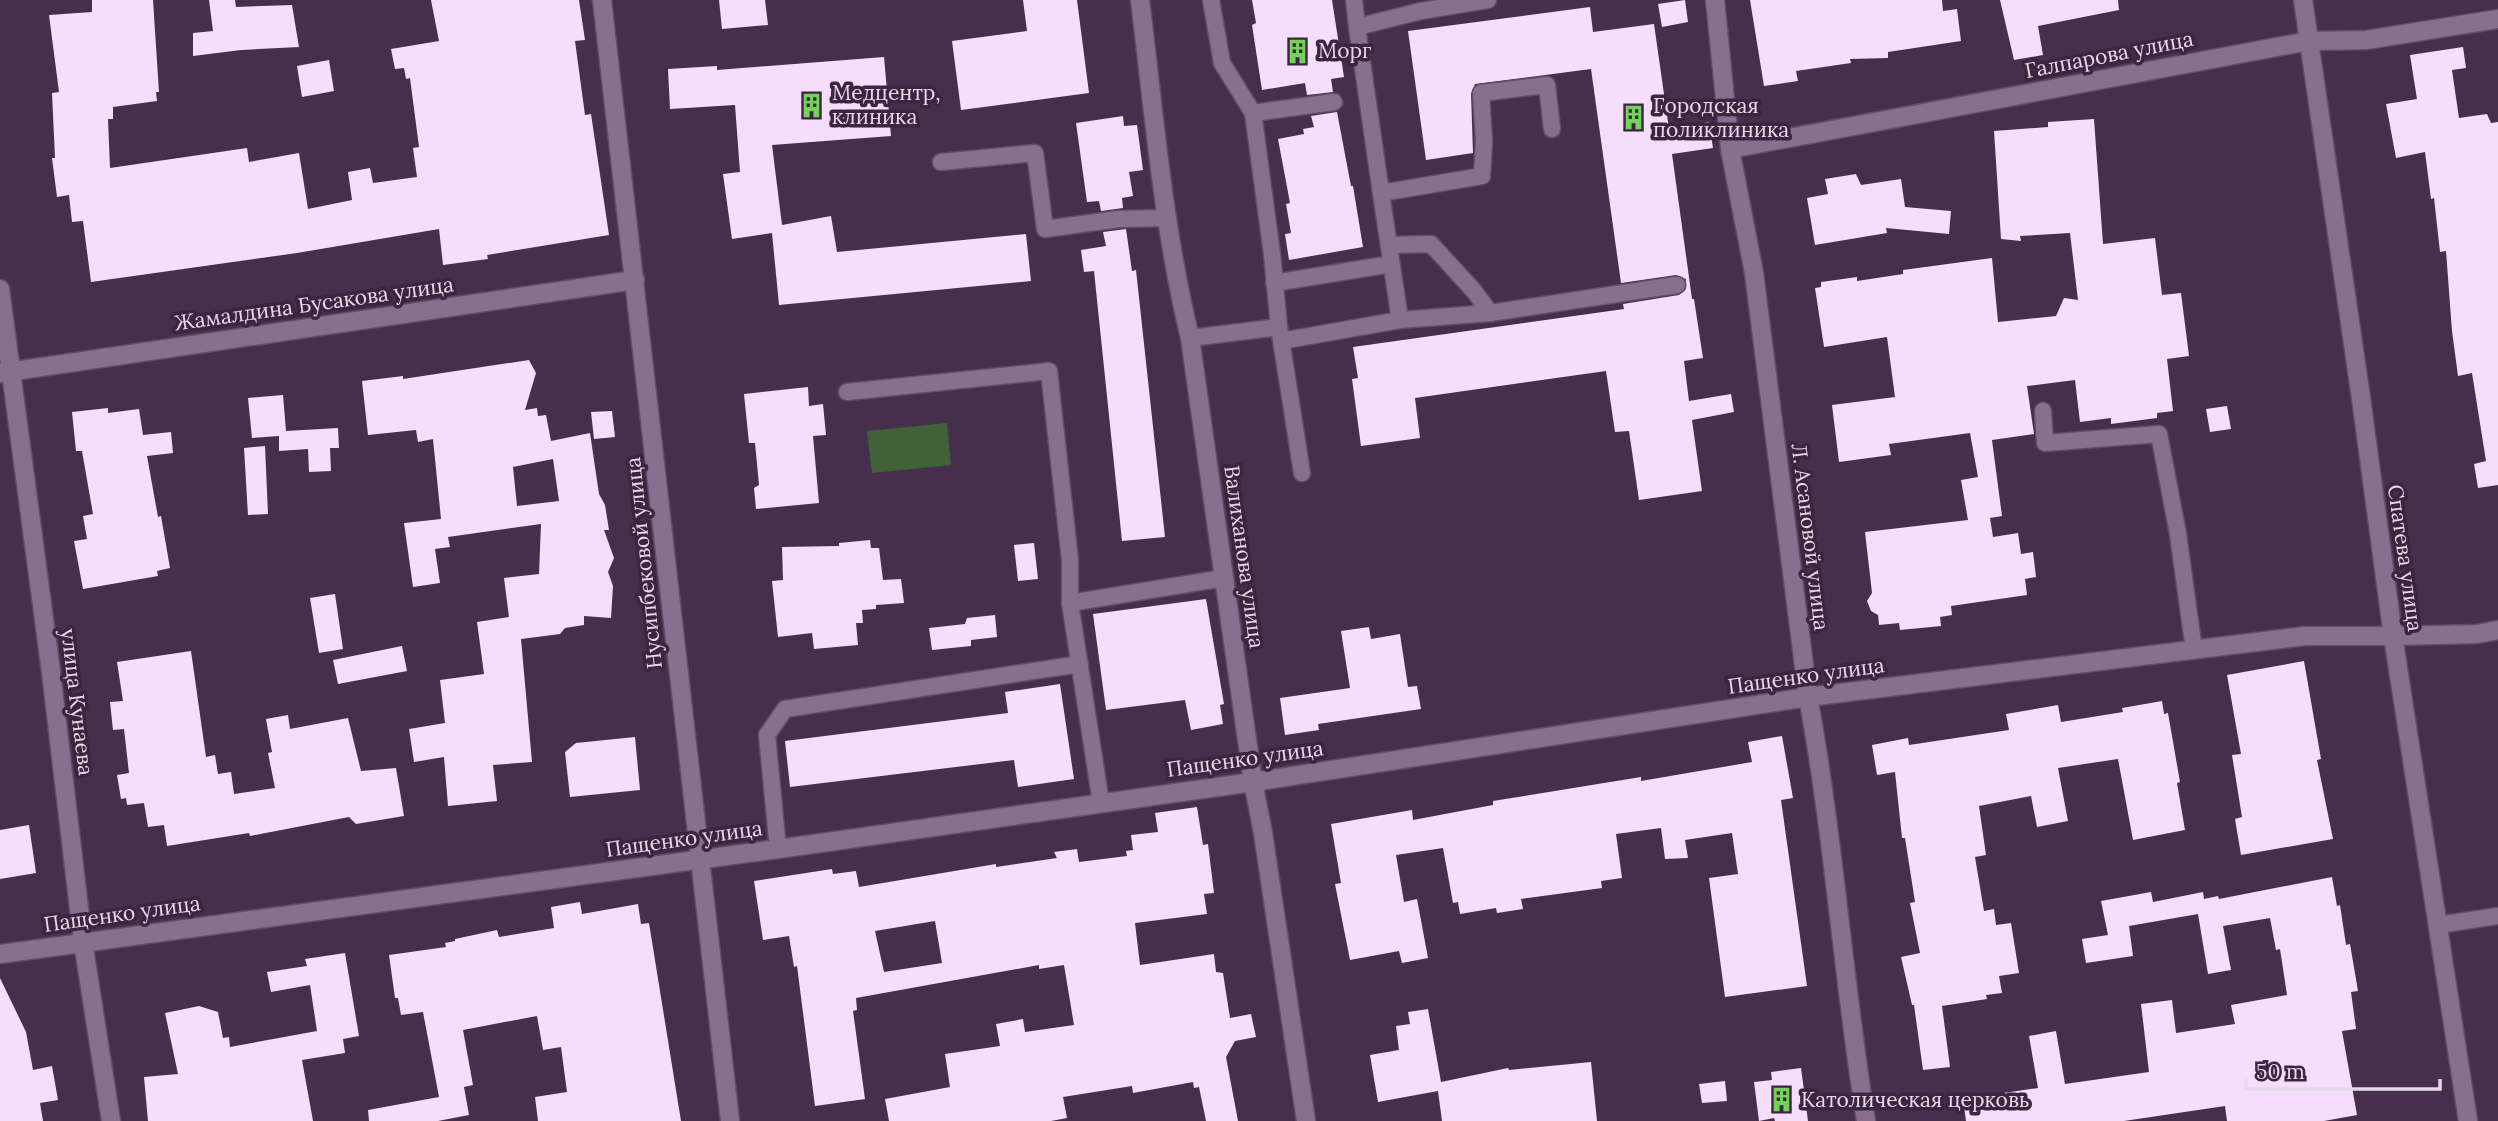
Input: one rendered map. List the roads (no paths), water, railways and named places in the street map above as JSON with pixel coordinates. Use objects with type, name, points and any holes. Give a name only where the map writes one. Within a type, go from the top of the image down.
[{"type":"street","name":"Нусипбековой улица","points":[[602,0],[730,1121]]},
{"type":"street","name":"Валиханова улица","points":[[1140,0],[1166,218],[1175,276],[1190,338],[1253,782],[1306,1121]]},
{"type":"street","name":"Л. Асановой улица","points":[[1715,0],[1730,149],[1754,273],[1808,697],[1819,755],[1852,1036],[1866,1121]]},
{"type":"street","name":"Спатева улица","points":[[2303,0],[2393,636],[2468,1121]]},
{"type":"street","name":"Галпарова улица","points":[[1730,149],[2309,41],[2366,40],[2498,19]]},
{"type":"street","name":"Жамалдина Бусакова улица","points":[[6,372],[635,280]]},
{"type":"street","name":"улица Кунаева","points":[[0,289],[6,372],[51,672],[83,942],[111,1121]]},
{"type":"street","name":"Пащенко улица","points":[[0,954],[1253,782],[1808,697],[2305,636],[2477,634],[2498,630]]},
{"type":"lane","points":[[1212,0],[1222,63],[1253,113],[1280,334],[1302,473]]},
{"type":"lane","points":[[1354,0],[1400,320]]},
{"type":"lane","points":[[1357,27],[1422,11],[1488,0]]},
{"type":"lane","points":[[1381,193],[1482,176],[1484,141],[1480,93],[1547,85],[1552,129]]},
{"type":"lane","points":[[1253,113],[1334,102]]},
{"type":"lane","points":[[941,162],[1035,153],[1045,229],[1119,219],[1166,218]]},
{"type":"lane","points":[[1389,245],[1431,244],[1474,291],[1490,313]]},
{"type":"lane","points":[[1275,283],[1391,264]]},
{"type":"lane","points":[[1190,338],[1280,334],[1490,313],[1677,285]]},
{"type":"lane","points":[[847,392],[1049,371],[1070,560],[1070,603],[1101,803]]},
{"type":"lane","points":[[2043,411],[2045,443],[2159,434],[2178,534],[2194,650]]},
{"type":"lane","points":[[1070,603],[1224,578]]},
{"type":"lane","points":[[778,849],[768,735],[785,709],[1080,664]]},
{"type":"lane","points":[[2438,925],[2498,916]]},
{"type":"place","name":"Морг","points":[[1298,51]]},
{"type":"place","name":"Медцентр, клиника","points":[[812,105]]},
{"type":"place","name":"Городская поликлиника","points":[[1633,118]]},
{"type":"place","name":"Католическая церковь","points":[[1781,1100]]}]
